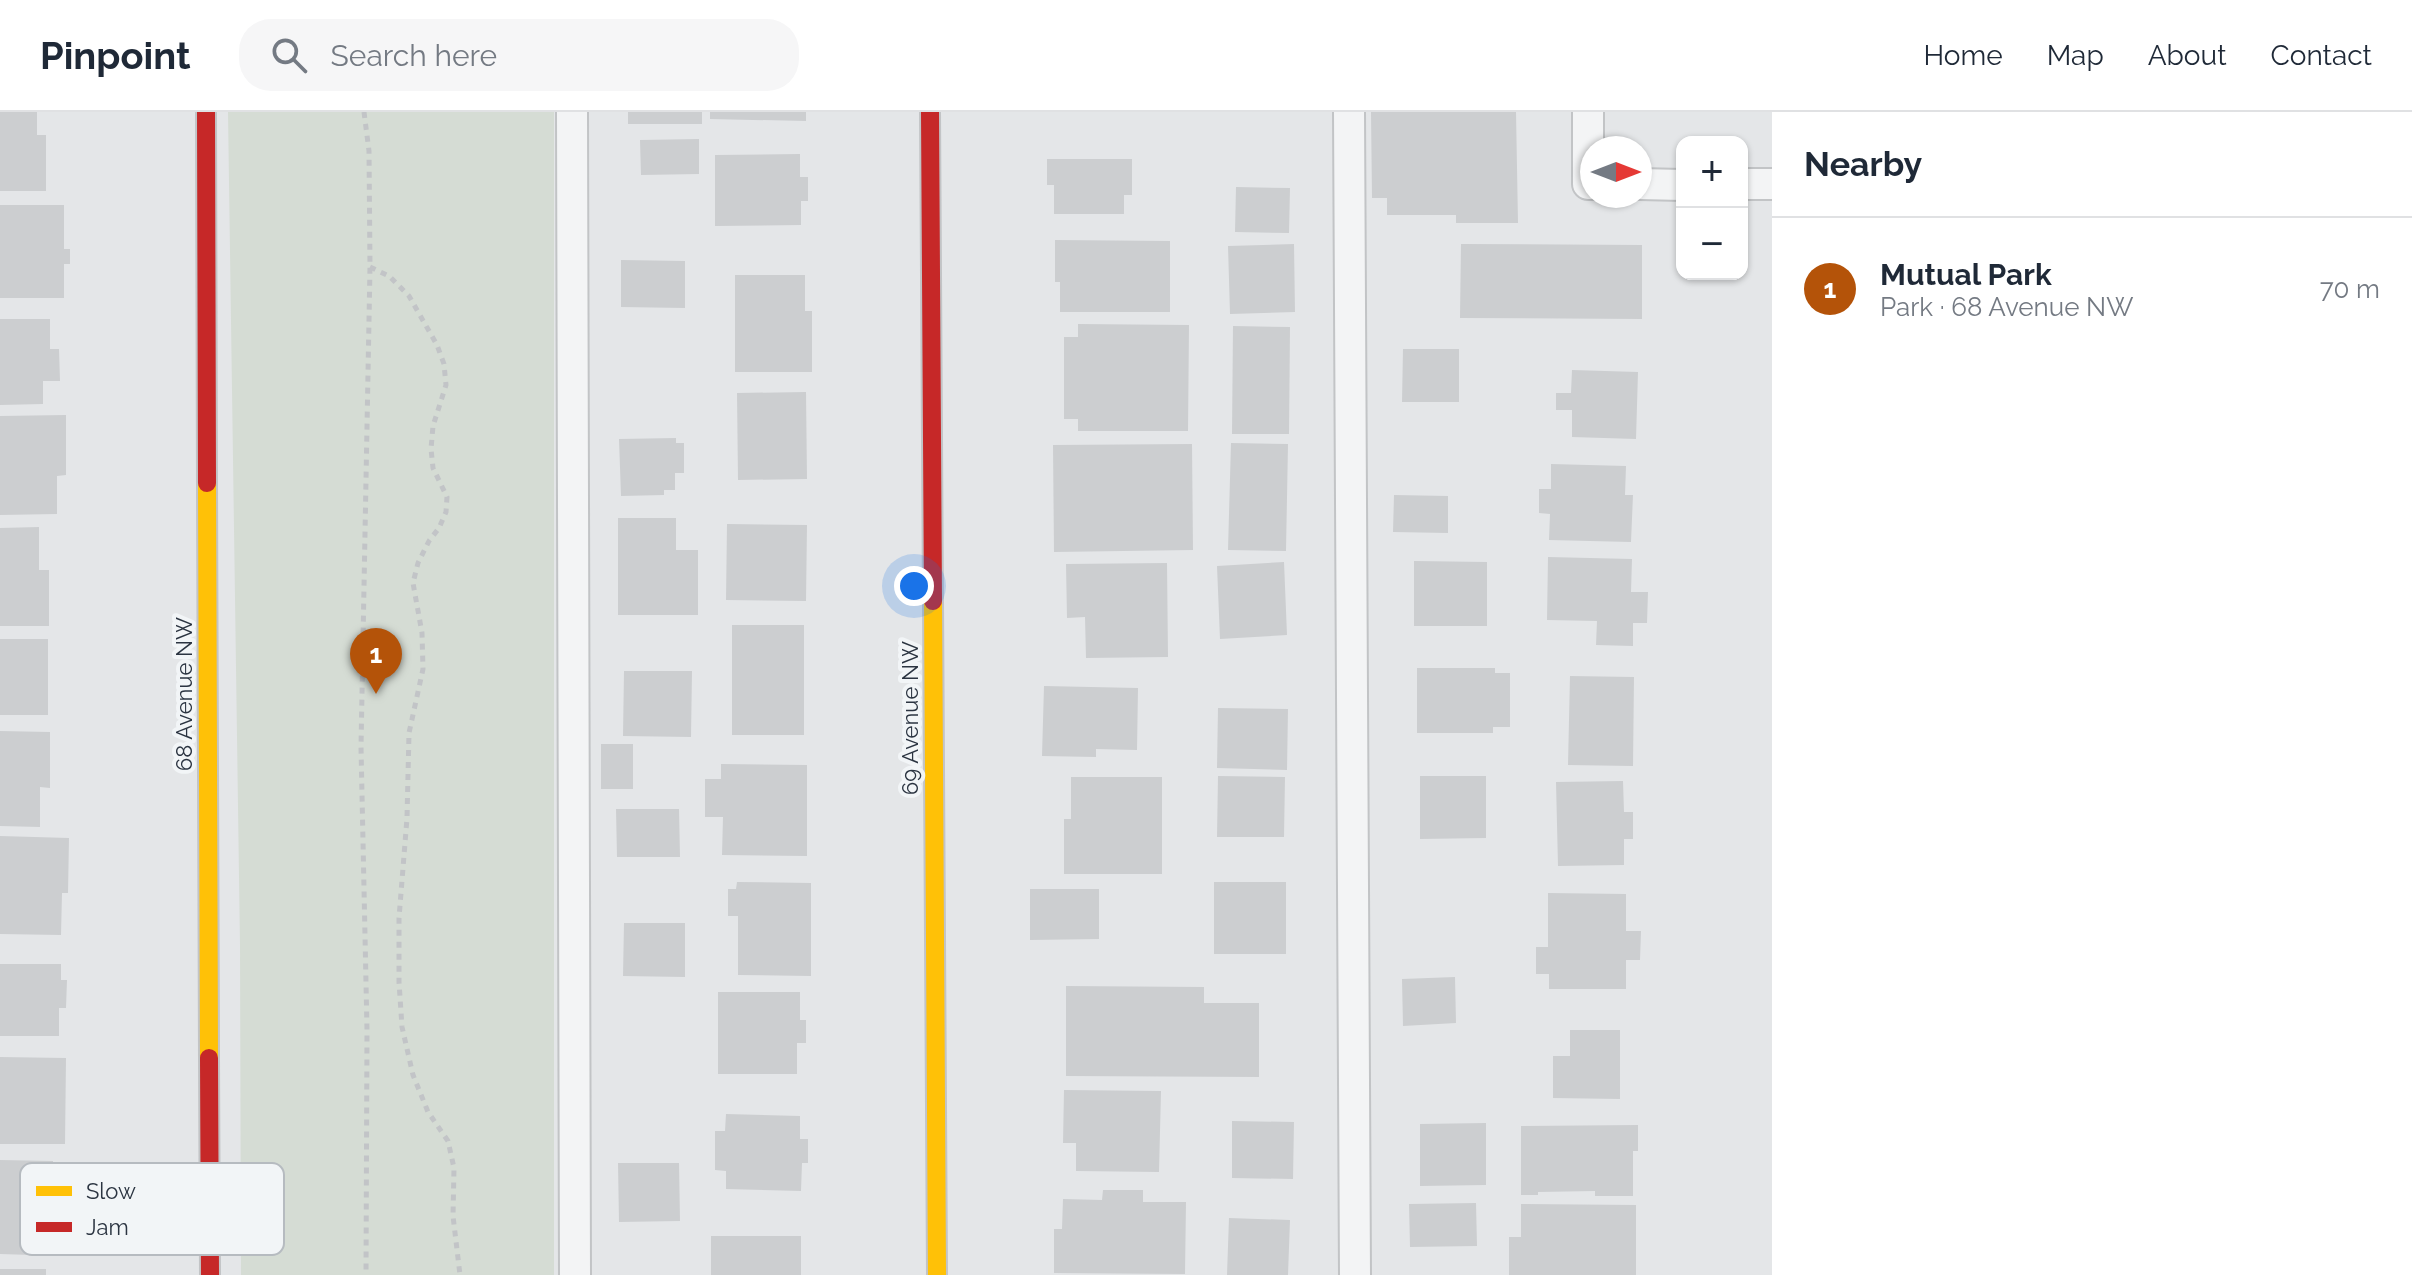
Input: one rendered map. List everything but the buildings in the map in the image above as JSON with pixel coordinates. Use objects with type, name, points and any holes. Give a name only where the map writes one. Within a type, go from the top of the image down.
[{"type":"street","name":"68 Avenue NW","points":[[206,112],[210,1163]]},
{"type":"street","name":"69 Avenue NW","points":[[930,112],[937,1275]]},
{"type":"street","name":"68 Avenue NW","points":[[210,1255],[210,1275]]},
{"type":"lane","points":[[572,112],[575,1275]]},
{"type":"lane","points":[[1349,112],[1355,1275]]},
{"type":"lane","points":[[1588,112],[1588,136]]},
{"type":"lane","points":[[1652,184],[1676,185]]},
{"type":"lane","points":[[1748,184],[1772,184]]},
{"type":"path","points":[[364,112],[369,151],[370,267],[361,747],[367,1030],[366,1275]]},
{"type":"path","points":[[370,267],[389,276],[409,296],[437,345],[444,364],[446,385],[433,426],[431,449],[433,468],[447,497],[446,512],[418,563],[413,583],[422,633],[423,669],[409,733],[407,818],[399,918],[399,982],[402,1027],[413,1075],[428,1112],[448,1141],[454,1168],[453,1216],[460,1275]]},
{"type":"shaded area","points":[[228,112],[554,112],[554,1275],[241,1275],[241,1255],[284,1255],[284,1163],[241,1163]]},
{"type":"traffic: slow","points":[[207,483],[209,1058]]},
{"type":"traffic: slow","points":[[933,601],[937,1275]]},
{"type":"traffic: jam","points":[[206,112],[207,483]]},
{"type":"traffic: jam","points":[[930,112],[933,601]]},
{"type":"traffic: jam","points":[[209,1058],[209,1163]]},
{"type":"traffic: jam","points":[[210,1255],[210,1275]]},
{"type":"place","name":"Mutual Park","points":[[376,694]]}]
